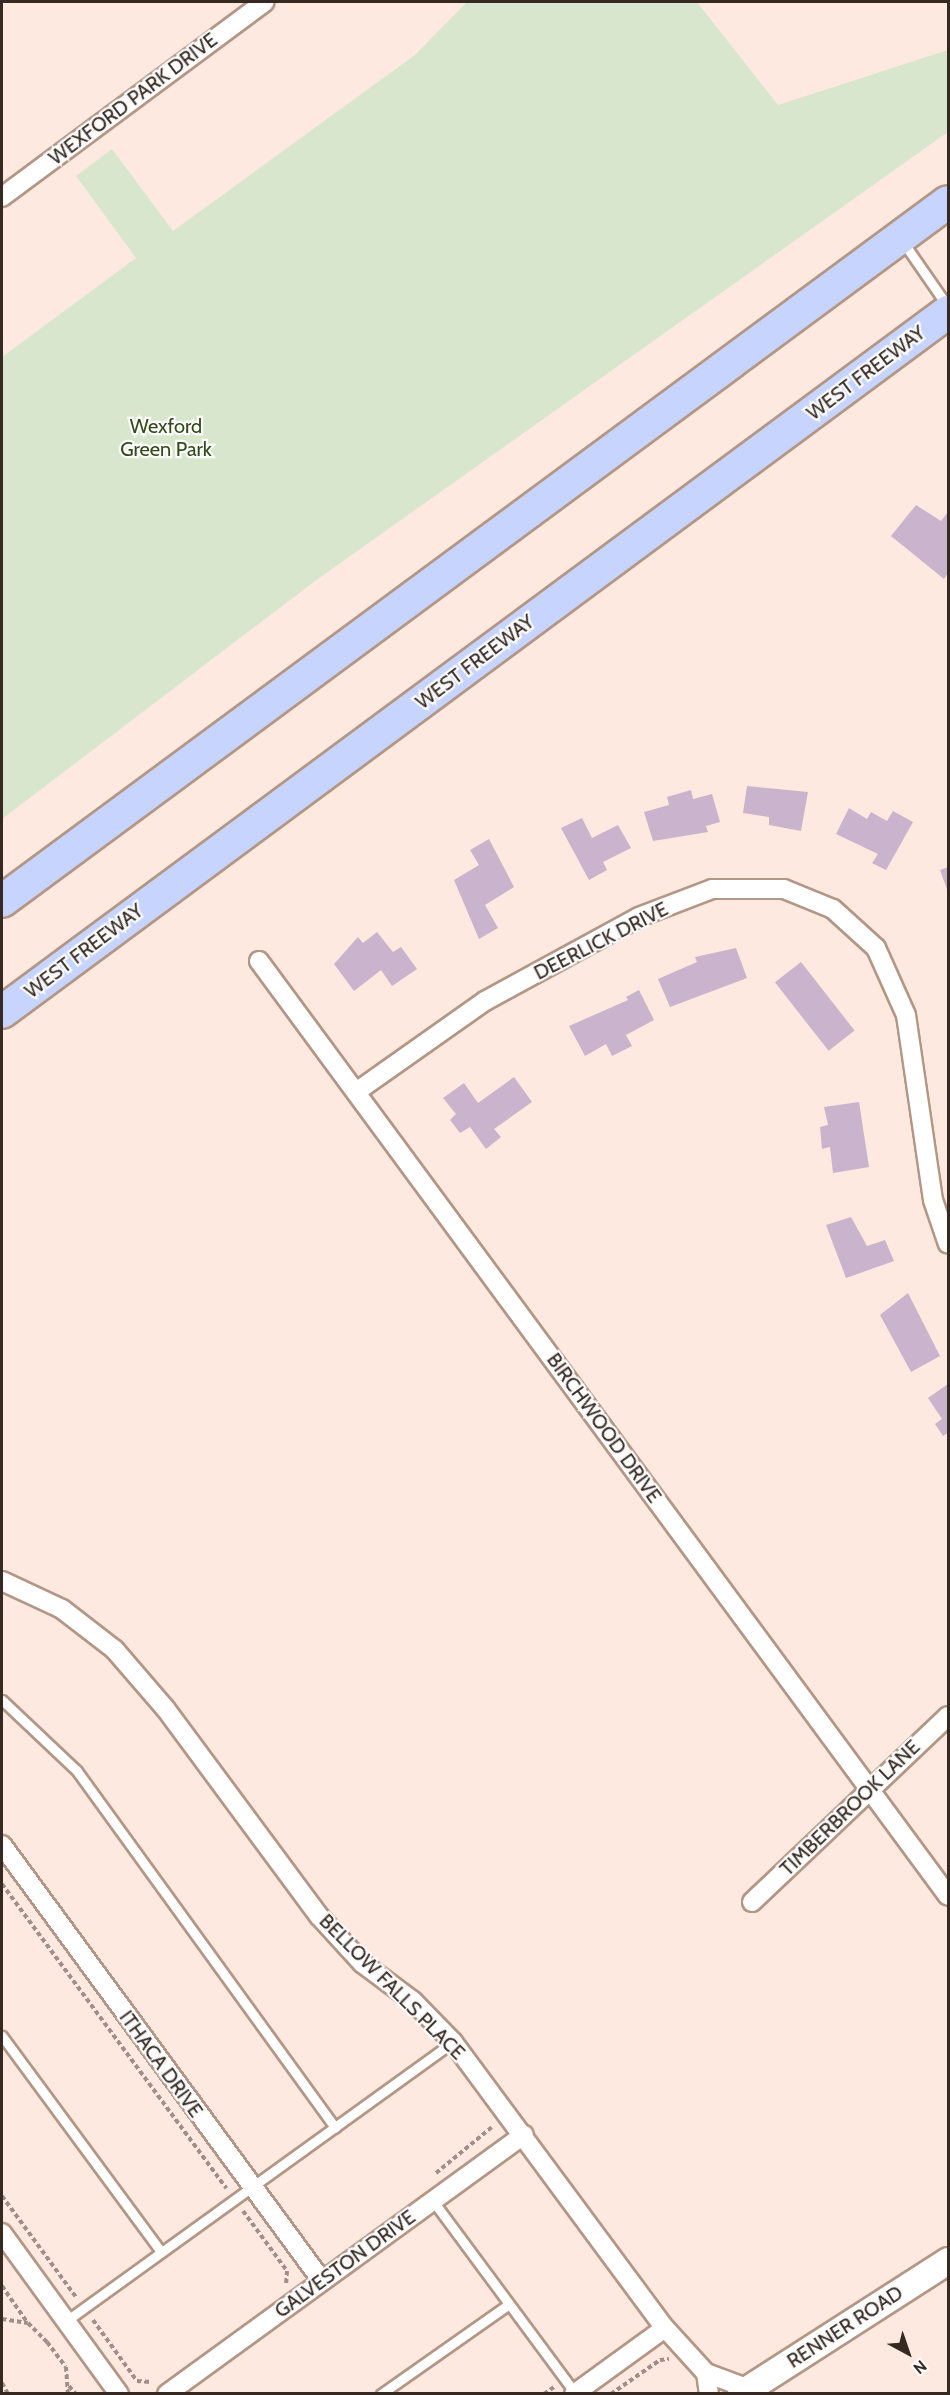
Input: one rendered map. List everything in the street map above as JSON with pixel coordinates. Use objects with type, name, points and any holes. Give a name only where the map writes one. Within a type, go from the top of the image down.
[{"type":"highway","points":[[2,901],[948,201]]},
{"type":"highway","name":"WEST FREEWAY","points":[[2,1012],[948,309]]},
{"type":"main road","name":"RENNER ROAD","points":[[745,2391],[948,2261]]},
{"type":"street","name":"WEXFORD PARK DRIVE","points":[[2,197],[265,2]]},
{"type":"street","name":"DEERLICK DRIVE","points":[[356,1092],[485,1001],[639,917],[712,889],[783,889],[833,909],[876,948],[906,1015],[933,1200],[948,1244]]},
{"type":"street","name":"BIRCHWOOD DRIVE","points":[[259,961],[948,1896]]},
{"type":"street","name":"BELLOW FALLS PLACE","points":[[2,1581],[62,1610],[114,1650],[165,1708],[319,1916],[362,1963],[413,2001],[453,2042],[665,2328],[706,2373],[745,2391]]},
{"type":"street","name":"TIMBERBROOK LANE","points":[[752,1902],[869,1788],[948,1716]]},
{"type":"street","name":"ITHACA DRIVE","points":[[2,1845],[322,2281]]},
{"type":"street","name":"GALVESTON DRIVE","points":[[167,2394],[524,2135]]},
{"type":"street","points":[[2,2233],[119,2394]]},
{"type":"street","points":[[571,2389],[665,2328]]},
{"type":"street","points":[[706,2373],[708,2394]]},
{"type":"lane","points":[[900,238],[948,309]]},
{"type":"lane","points":[[2,1700],[77,1771],[335,2127]]},
{"type":"lane","points":[[2,2036],[161,2252]]},
{"type":"lane","points":[[66,2321],[453,2042]]},
{"type":"lane","points":[[433,2201],[571,2389]]},
{"type":"lane","points":[[381,2394],[509,2304]]},
{"type":"path","points":[[2,1884],[287,2271],[290,2278],[277,2290]]},
{"type":"path","points":[[433,2175],[488,2134],[492,2122]]},
{"type":"path","points":[[2,2196],[137,2381],[149,2384],[158,2377]]},
{"type":"path","points":[[2,2286],[28,2323],[59,2357],[69,2386],[76,2394]]},
{"type":"path","points":[[2,2319],[28,2323]]},
{"type":"path","points":[[611,2394],[660,2360],[674,2362]]},
{"type":"path","points":[[2,2383],[8,2394]]},
{"type":"path","points":[[68,2394],[69,2386]]},
{"type":"path","points":[[544,2394],[571,2389]]},
{"type":"green space","name":"Wexford Green Park","points":[[467,2],[697,2],[778,105],[948,50],[948,132],[315,581],[2,819],[2,357],[136,258],[76,176],[112,149],[173,231],[415,55]]},
{"type":"building","points":[[916,505],[941,521],[948,512],[948,573],[944,579],[891,536]]},
{"type":"building","points":[[747,786],[808,792],[801,831],[769,825],[769,817],[743,813]]},
{"type":"building","points":[[691,790],[693,799],[712,794],[720,822],[706,826],[708,832],[653,841],[644,812],[669,805],[667,797]]},
{"type":"building","points":[[849,808],[867,819],[871,812],[887,821],[893,811],[913,822],[886,870],[872,863],[878,854],[836,834]]},
{"type":"building","points":[[582,818],[592,838],[618,825],[631,848],[603,862],[607,870],[589,880],[561,828]]},
{"type":"building","points":[[489,839],[514,887],[485,905],[498,928],[479,939],[454,880],[479,865],[470,850]]},
{"type":"building","points":[[948,867],[948,892],[940,870]]},
{"type":"building","points":[[377,932],[393,952],[401,947],[417,969],[392,986],[381,970],[354,991],[334,964],[358,937],[363,943]]},
{"type":"building","points":[[736,948],[747,978],[670,1007],[658,979],[697,962],[695,957]]},
{"type":"building","points":[[801,962],[855,1031],[829,1051],[775,982]]},
{"type":"building","points":[[639,990],[654,1020],[626,1035],[632,1046],[612,1056],[606,1044],[585,1056],[569,1026],[628,1000],[626,997]]},
{"type":"building","points":[[514,1077],[532,1102],[494,1129],[501,1137],[486,1149],[470,1127],[460,1133],[450,1120],[456,1114],[443,1098],[464,1083],[478,1103]]},
{"type":"building","points":[[859,1102],[869,1167],[833,1173],[830,1147],[822,1149],[820,1127],[828,1125],[824,1107]]},
{"type":"building","points":[[851,1217],[867,1246],[885,1240],[894,1261],[846,1278],[826,1225]]},
{"type":"building","points":[[908,1293],[940,1356],[911,1372],[880,1315]]},
{"type":"building","points":[[948,1384],[948,1433],[943,1436],[935,1424],[942,1419],[928,1398]]}]
